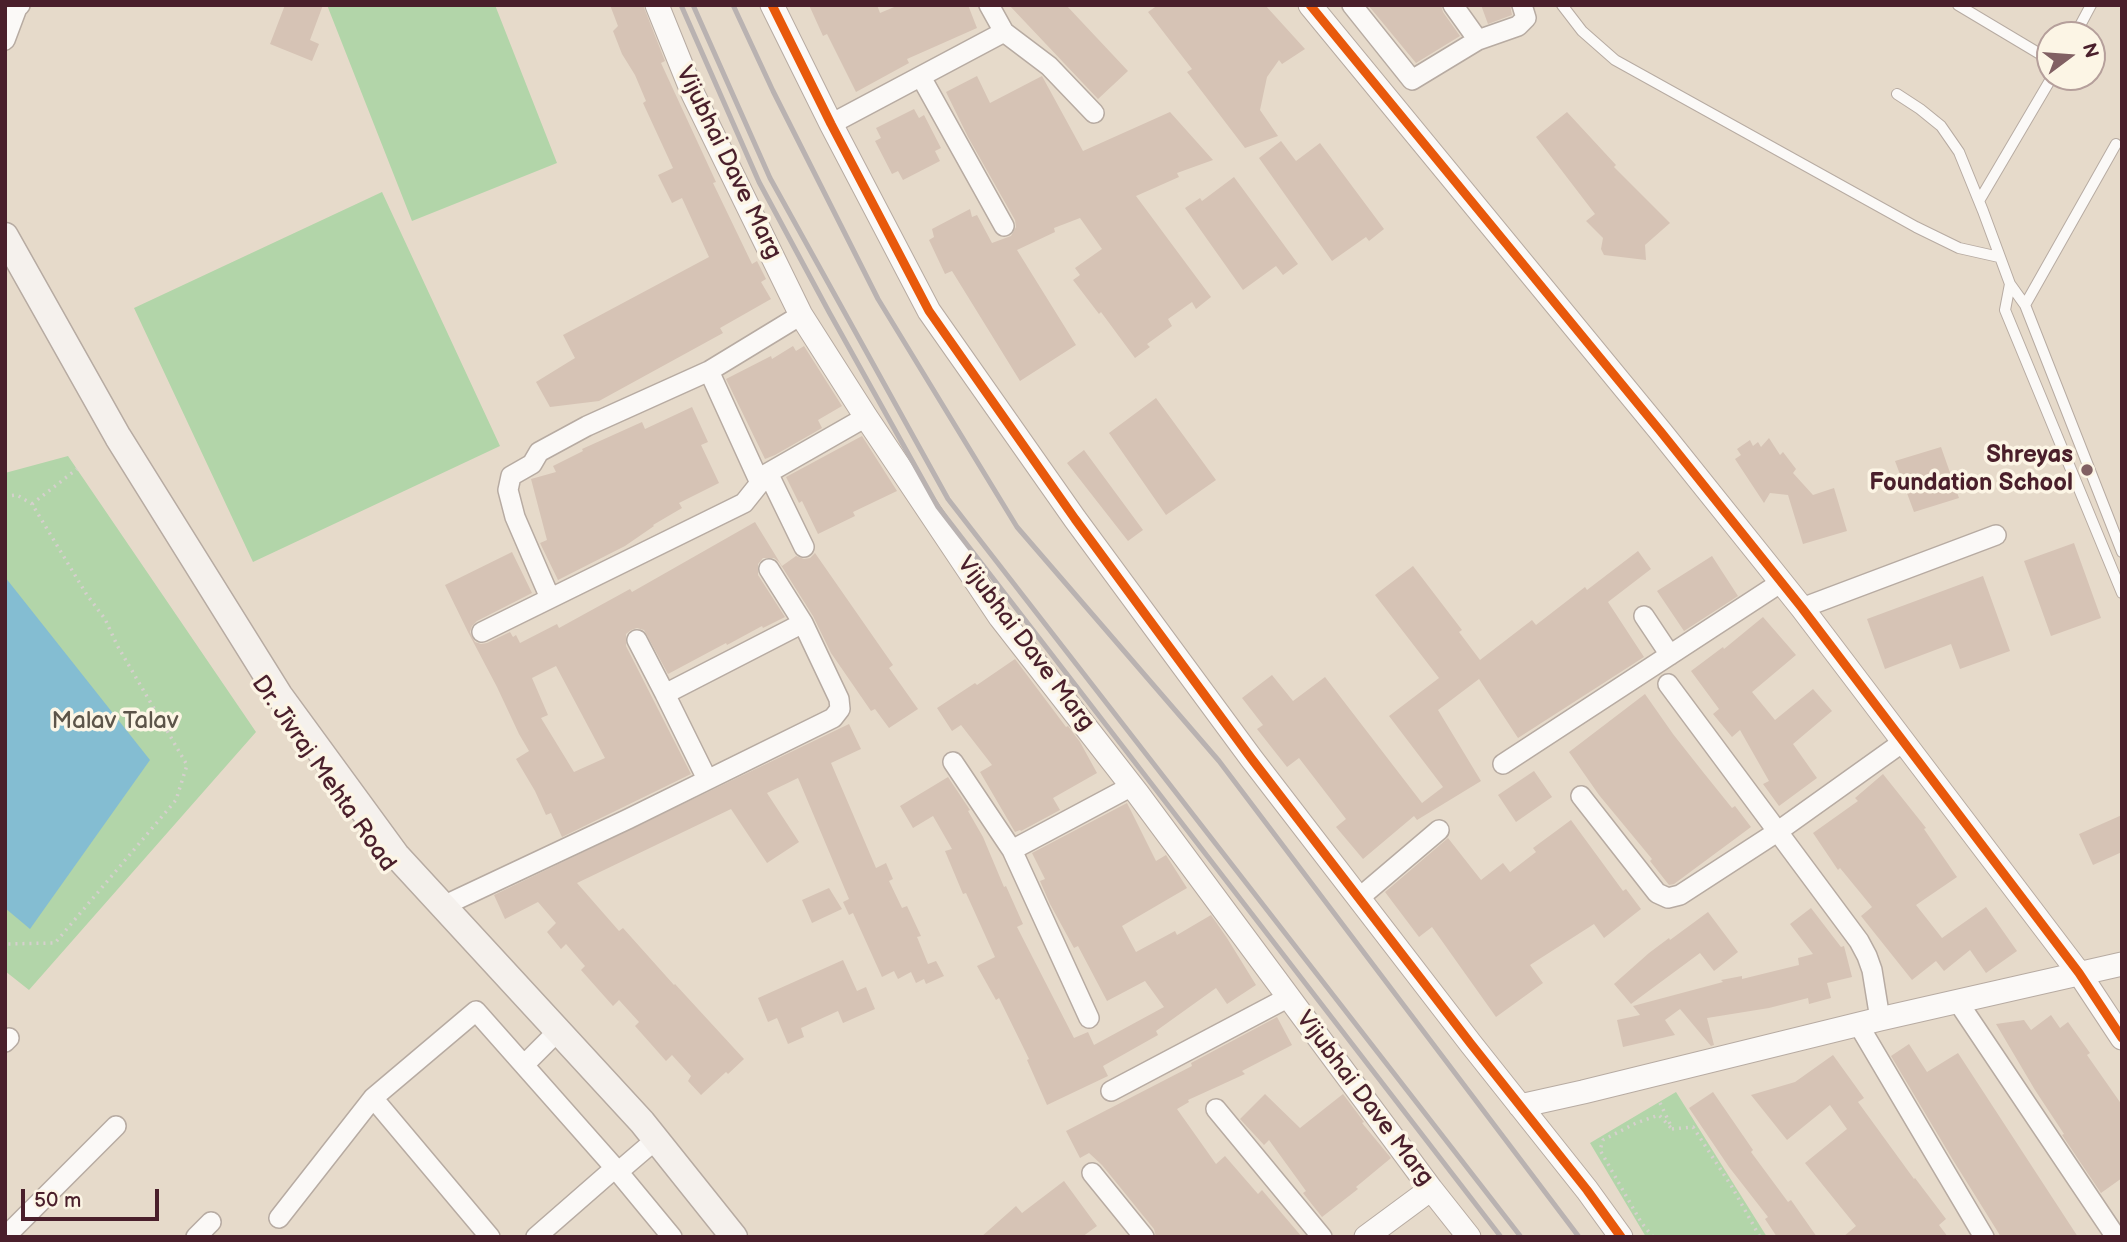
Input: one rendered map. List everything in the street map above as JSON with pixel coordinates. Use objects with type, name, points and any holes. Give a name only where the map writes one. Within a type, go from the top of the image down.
[{"type":"main road","points":[[8,252],[118,437],[279,695],[396,855],[642,1122],[734,1237]]},
{"type":"main road","name":"Dr. Jivraj Mehta Road","points":[[8,252],[110,445],[271,705],[387,867],[617,1112],[716,1237]]},
{"type":"street","points":[[5,40],[20,5]]},
{"type":"street","name":"Vijubhai Dave Marg","points":[[657,5],[693,94],[802,315],[866,417],[1000,617],[1132,786],[1469,1237]]},
{"type":"street","points":[[772,5],[929,311],[1075,519],[1251,758],[1621,1237]]},
{"type":"street","points":[[989,5],[1004,32],[1049,66],[1094,113]]},
{"type":"street","points":[[1310,5],[1661,432],[1801,608],[2079,973],[2122,1038]]},
{"type":"street","points":[[1353,5],[1412,80]]},
{"type":"street","points":[[1453,5],[1478,40]]},
{"type":"street","points":[[1388,100],[1412,80],[1478,40],[1518,26],[1526,18],[1522,5]]},
{"type":"street","points":[[831,124],[1004,32]]},
{"type":"street","points":[[921,77],[1004,226]]},
{"type":"street","points":[[550,598],[515,517],[508,490],[511,476],[532,464],[539,452],[587,426],[709,371],[802,315]]},
{"type":"street","points":[[709,371],[803,547]]},
{"type":"street","points":[[482,632],[744,503],[764,478],[866,417]]},
{"type":"street","points":[[1801,608],[1996,535]]},
{"type":"street","points":[[443,906],[833,718],[840,709],[839,699],[803,623],[769,569]]},
{"type":"street","points":[[1503,764],[1780,583]]},
{"type":"street","points":[[1644,616],[1670,655]]},
{"type":"street","points":[[665,694],[803,623]]},
{"type":"street","points":[[637,640],[708,779]]},
{"type":"street","points":[[1668,684],[1859,941],[1872,970],[1869,1022],[1984,1237]]},
{"type":"street","points":[[1581,796],[1657,893],[1668,898],[1680,895],[1777,832],[1903,742]]},
{"type":"street","points":[[953,762],[1012,849],[1089,1018]]},
{"type":"street","points":[[1012,849],[1132,786]]},
{"type":"street","points":[[1359,898],[1438,830]]},
{"type":"street","points":[[1520,1106],[2122,964]]},
{"type":"street","points":[[1111,1091],[1289,997]]},
{"type":"street","points":[[1958,1002],[2116,1237]]},
{"type":"street","points":[[279,1218],[373,1098],[476,1011],[617,1170],[672,1237]]},
{"type":"street","points":[[524,1065],[549,1040]]},
{"type":"street","points":[[373,1098],[490,1237]]},
{"type":"street","points":[[1216,1109],[1322,1237]]},
{"type":"street","points":[[5,1237],[116,1126]]},
{"type":"street","points":[[536,1237],[646,1148]]},
{"type":"street","points":[[1092,1173],[1144,1237]]},
{"type":"street","points":[[1366,1237],[1431,1189]]},
{"type":"street","points":[[196,1237],[211,1222]]},
{"type":"lane","points":[[1562,5],[1582,31],[1615,60],[1937,238],[1959,248],[1999,257]]},
{"type":"lane","points":[[2082,21],[2091,5]]},
{"type":"lane","points":[[1964,7],[2036,51]]},
{"type":"lane","points":[[1979,201],[2044,91]]},
{"type":"lane","points":[[1897,94],[1941,126],[1959,152],[2010,284],[2025,305],[2122,552]]},
{"type":"lane","points":[[2025,305],[2116,144]]},
{"type":"lane","points":[[2010,284],[2005,310],[2122,593]]},
{"type":"lane","points":[[2029,368],[2046,362]]},
{"type":"path","points":[[32,504],[77,469]]},
{"type":"path","points":[[5,496],[17,495],[32,504],[105,619],[117,645],[187,765],[176,800],[55,943],[5,944]]},
{"type":"path","points":[[1660,1102],[1672,1129]]},
{"type":"path","points":[[1653,1237],[1641,1222],[1600,1150],[1602,1140],[1659,1115],[1672,1129]]},
{"type":"path","points":[[1672,1129],[1693,1127],[1760,1237]]},
{"type":"green space","points":[[327,5],[495,5],[557,163],[412,221]]},
{"type":"green space","points":[[382,192],[500,446],[253,562],[134,308]]},
{"type":"green space","name":"Malav Talav","points":[[68,456],[256,732],[29,990],[5,971],[5,473]]},
{"type":"green space","points":[[1676,1092],[1767,1237],[1646,1237],[1590,1143]]},
{"type":"water","points":[[5,577],[150,760],[30,929],[5,908]]},
{"type":"building","points":[[285,5],[323,5],[310,40],[319,44],[312,61],[270,44]]},
{"type":"building","points":[[610,5],[643,5],[665,61],[661,63],[716,182],[713,183],[752,264],[757,261],[766,279],[761,282],[771,299],[720,328],[723,333],[599,401],[550,407],[536,382],[575,358],[563,335],[709,257],[682,198],[672,203],[658,175],[673,168],[643,103],[646,101],[635,75],[622,54],[613,31],[618,26]]},
{"type":"building","points":[[809,5],[877,5],[880,13],[899,5],[968,5],[977,28],[907,59],[909,63],[856,92],[827,34],[823,36]]},
{"type":"building","points":[[1009,5],[1066,5],[1128,71],[1098,99]]},
{"type":"building","points":[[1158,5],[1265,5],[1305,49],[1282,64],[1279,60],[1267,77],[1260,110],[1278,136],[1245,148],[1187,72],[1192,69],[1148,12]]},
{"type":"building","points":[[1368,5],[1441,5],[1460,36],[1416,63]]},
{"type":"building","points":[[1481,5],[1510,5],[1512,15],[1488,24]]},
{"type":"building","points":[[977,76],[990,103],[1042,76],[1083,151],[1170,112],[1213,160],[1177,173],[1179,177],[1136,196],[1211,297],[1196,309],[1192,302],[1168,319],[1172,326],[1147,344],[1150,347],[1135,358],[1073,280],[1080,275],[1075,268],[1102,249],[1080,218],[1054,228],[1055,232],[1017,250],[1076,345],[1020,381],[952,271],[945,274],[929,240],[934,237],[932,229],[970,209],[972,217],[977,215],[992,243],[1011,236],[1016,227],[1015,220],[946,92]]},
{"type":"building","points":[[914,109],[919,118],[924,115],[941,148],[935,151],[940,161],[903,180],[898,171],[892,174],[875,141],[881,138],[876,128]]},
{"type":"building","points":[[1567,112],[1616,165],[1614,167],[1670,223],[1645,245],[1646,260],[1604,255],[1601,249],[1603,238],[1586,221],[1595,214],[1536,137]]},
{"type":"building","points":[[1281,141],[1296,161],[1320,143],[1384,229],[1369,241],[1366,237],[1332,261],[1259,158]]},
{"type":"building","points":[[1234,177],[1298,264],[1283,275],[1276,266],[1243,290],[1185,208],[1200,198],[1202,201]]},
{"type":"building","points":[[793,346],[796,351],[804,346],[842,406],[818,420],[822,428],[765,459],[726,379],[771,356],[772,359]]},
{"type":"building","points":[[1156,398],[1216,480],[1166,515],[1109,433]]},
{"type":"building","points":[[692,407],[708,442],[701,445],[719,483],[679,503],[682,508],[625,546],[558,580],[540,543],[547,540],[531,479],[556,472],[553,466],[583,451],[582,449],[642,422],[645,429]]},
{"type":"building","points":[[862,436],[897,491],[853,512],[855,516],[818,534],[802,501],[799,503],[786,477]]},
{"type":"building","points":[[1769,438],[1780,455],[1783,452],[1796,469],[1793,473],[1813,495],[1834,488],[1847,531],[1803,544],[1788,495],[1770,493],[1764,503],[1735,459],[1741,455],[1737,449],[1750,440],[1753,446],[1758,442],[1761,447]]},
{"type":"building","points":[[1941,447],[1959,498],[1914,512],[1895,461]]},
{"type":"building","points":[[1084,450],[1143,530],[1128,541],[1067,463]]},
{"type":"building","points":[[755,522],[782,566],[796,556],[804,559],[815,553],[893,665],[889,668],[918,709],[889,728],[875,709],[871,711],[831,653],[813,616],[779,562],[774,558],[763,558],[758,564],[758,575],[785,617],[727,645],[726,643],[668,674],[644,630],[637,628],[626,634],[626,646],[691,774],[562,837],[551,813],[546,815],[516,759],[529,751],[445,585],[512,552],[532,593],[472,626],[470,632],[475,642],[481,644],[510,632],[513,637],[516,635],[520,643],[557,624],[559,628],[630,589],[632,592]],"holes":[[[556,666],[605,758],[574,772],[541,718],[548,715],[532,678]]]},
{"type":"building","points":[[2074,543],[2101,618],[2051,636],[2024,561]]},
{"type":"building","points":[[1638,551],[1651,569],[1608,602],[1644,657],[1518,738],[1479,679],[1438,710],[1481,781],[1417,820],[1414,816],[1363,859],[1336,827],[1346,819],[1299,758],[1287,767],[1257,729],[1263,725],[1242,698],[1272,675],[1293,701],[1325,677],[1422,803],[1443,787],[1389,716],[1439,678],[1375,595],[1413,566],[1462,630],[1459,632],[1480,660],[1532,620],[1536,625]]},
{"type":"building","points":[[1712,556],[1738,596],[1684,631],[1657,591]]},
{"type":"building","points":[[1983,576],[2010,651],[1960,669],[1951,644],[1885,669],[1867,619]]},
{"type":"building","points":[[1763,617],[1796,655],[1752,692],[1775,720],[1813,689],[1832,711],[1793,744],[1817,778],[1779,806],[1763,784],[1769,781],[1740,730],[1732,737],[1713,714],[1719,709],[1691,671],[1723,647],[1724,649]]},
{"type":"building","points":[[1015,659],[1080,742],[1097,773],[1053,798],[1060,810],[1015,832],[980,772],[992,765],[961,725],[952,731],[937,708]]},
{"type":"building","points":[[1645,694],[1703,772],[1751,827],[1669,885],[1569,752]]},
{"type":"building","points":[[849,724],[861,749],[831,763],[876,868],[886,863],[893,879],[889,881],[902,908],[907,906],[921,936],[917,937],[928,964],[936,961],[944,976],[926,984],[924,979],[916,983],[911,972],[898,979],[894,971],[882,977],[853,913],[849,915],[843,902],[849,899],[798,778],[767,793],[799,842],[767,863],[731,809],[577,883],[619,931],[623,928],[744,1059],[701,1095],[688,1081],[691,1076],[672,1055],[666,1061],[635,1026],[639,1022],[619,1000],[613,1006],[581,970],[585,966],[566,944],[561,949],[547,932],[556,923],[538,902],[505,919],[494,895]]},
{"type":"building","points":[[1534,771],[1552,797],[1516,822],[1498,795]]},
{"type":"building","points":[[1883,774],[1926,828],[1924,829],[1957,877],[1916,905],[1942,938],[1986,907],[2017,951],[1986,973],[1970,950],[1944,971],[1936,961],[1912,980],[1861,916],[1872,907],[1840,868],[1838,870],[1813,833],[1858,801],[1855,798]]},
{"type":"building","points":[[948,777],[970,810],[968,811],[983,837],[1023,924],[1017,927],[1074,1038],[1088,1032],[1094,1045],[1164,1007],[1145,981],[1107,1001],[1078,946],[1074,948],[1050,904],[1040,881],[1045,879],[1032,853],[1127,803],[1156,861],[1166,855],[1187,888],[1122,926],[1136,952],[1175,931],[1177,935],[1211,915],[1256,985],[1227,1004],[1216,988],[1156,1031],[1158,1035],[1103,1066],[1108,1076],[1047,1105],[1027,1060],[1029,1059],[999,998],[996,1000],[977,966],[995,957],[945,851],[952,849],[933,816],[913,828],[900,806]]},
{"type":"building","points":[[2122,815],[2122,852],[2093,865],[2079,834]]},
{"type":"building","points":[[1571,820],[1623,891],[1626,889],[1641,909],[1604,938],[1594,924],[1530,965],[1543,983],[1496,1017],[1432,927],[1419,937],[1385,892],[1448,838],[1481,880],[1503,863],[1510,872],[1536,852],[1533,848]]},
{"type":"building","points":[[829,888],[842,909],[812,923],[802,900]]},
{"type":"building","points":[[1811,908],[1841,947],[1844,946],[1852,977],[1827,983],[1831,998],[1809,1004],[1808,998],[1769,1008],[1707,1018],[1714,1045],[1711,1046],[1680,1009],[1665,1020],[1675,1035],[1623,1047],[1617,1020],[1640,1015],[1633,1006],[1723,982],[1721,980],[1742,976],[1742,979],[1799,965],[1798,958],[1813,954],[1790,924]]},
{"type":"building","points":[[1708,912],[1738,952],[1714,971],[1700,953],[1631,1004],[1614,984],[1649,953]]},
{"type":"building","points":[[843,960],[857,991],[866,987],[875,1009],[843,1023],[838,1011],[801,1028],[804,1037],[788,1044],[777,1018],[768,1022],[758,998]]},
{"type":"building","points":[[2051,1015],[2060,1028],[2068,1022],[2122,1105],[2122,1178],[2101,1193],[2062,1135],[2064,1134],[1996,1024],[2024,1020],[2031,1030]]},
{"type":"building","points":[[1277,1017],[1292,1045],[1242,1071],[1245,1074],[1188,1100],[1189,1102],[1177,1109],[1216,1164],[1225,1156],[1258,1194],[1262,1190],[1302,1237],[1156,1237],[1154,1229],[1102,1165],[1089,1153],[1080,1158],[1066,1131],[1192,1066],[1191,1063]]},
{"type":"building","points":[[1909,1044],[1927,1072],[1958,1053],[2078,1237],[2001,1237],[1891,1056]]},
{"type":"building","points":[[1833,1055],[1864,1098],[1858,1102],[1946,1219],[1939,1225],[1948,1237],[1843,1237],[1856,1226],[1805,1163],[1847,1129],[1830,1105],[1787,1140],[1751,1095],[1795,1082]]},
{"type":"building","points":[[1713,1092],[1753,1150],[1751,1152],[1788,1202],[1791,1200],[1817,1237],[1777,1237],[1765,1219],[1768,1217],[1729,1167],[1689,1108]]},
{"type":"building","points":[[1265,1094],[1300,1128],[1343,1094],[1364,1122],[1362,1123],[1391,1158],[1356,1187],[1358,1189],[1322,1217],[1269,1140],[1264,1145],[1240,1119]]},
{"type":"building","points":[[1064,1181],[1097,1226],[1082,1237],[981,1237],[1016,1206],[1022,1213]]},
{"type":"railway","points":[[681,5],[759,182],[938,507],[1501,1237]]},
{"type":"railway","points":[[693,5],[770,178],[948,499],[1521,1237]]},
{"type":"railway","points":[[733,5],[773,91],[878,299],[1017,527],[1219,761],[1579,1237]]},
{"type":"cycle path","points":[[772,5],[929,311],[1075,519],[1251,758],[1621,1237]]},
{"type":"cycle path","points":[[1310,5],[1802,608],[2079,973],[2122,1038]]},
{"type":"place","name":"Shreyas Foundation School","points":[[2087,470]]}]
